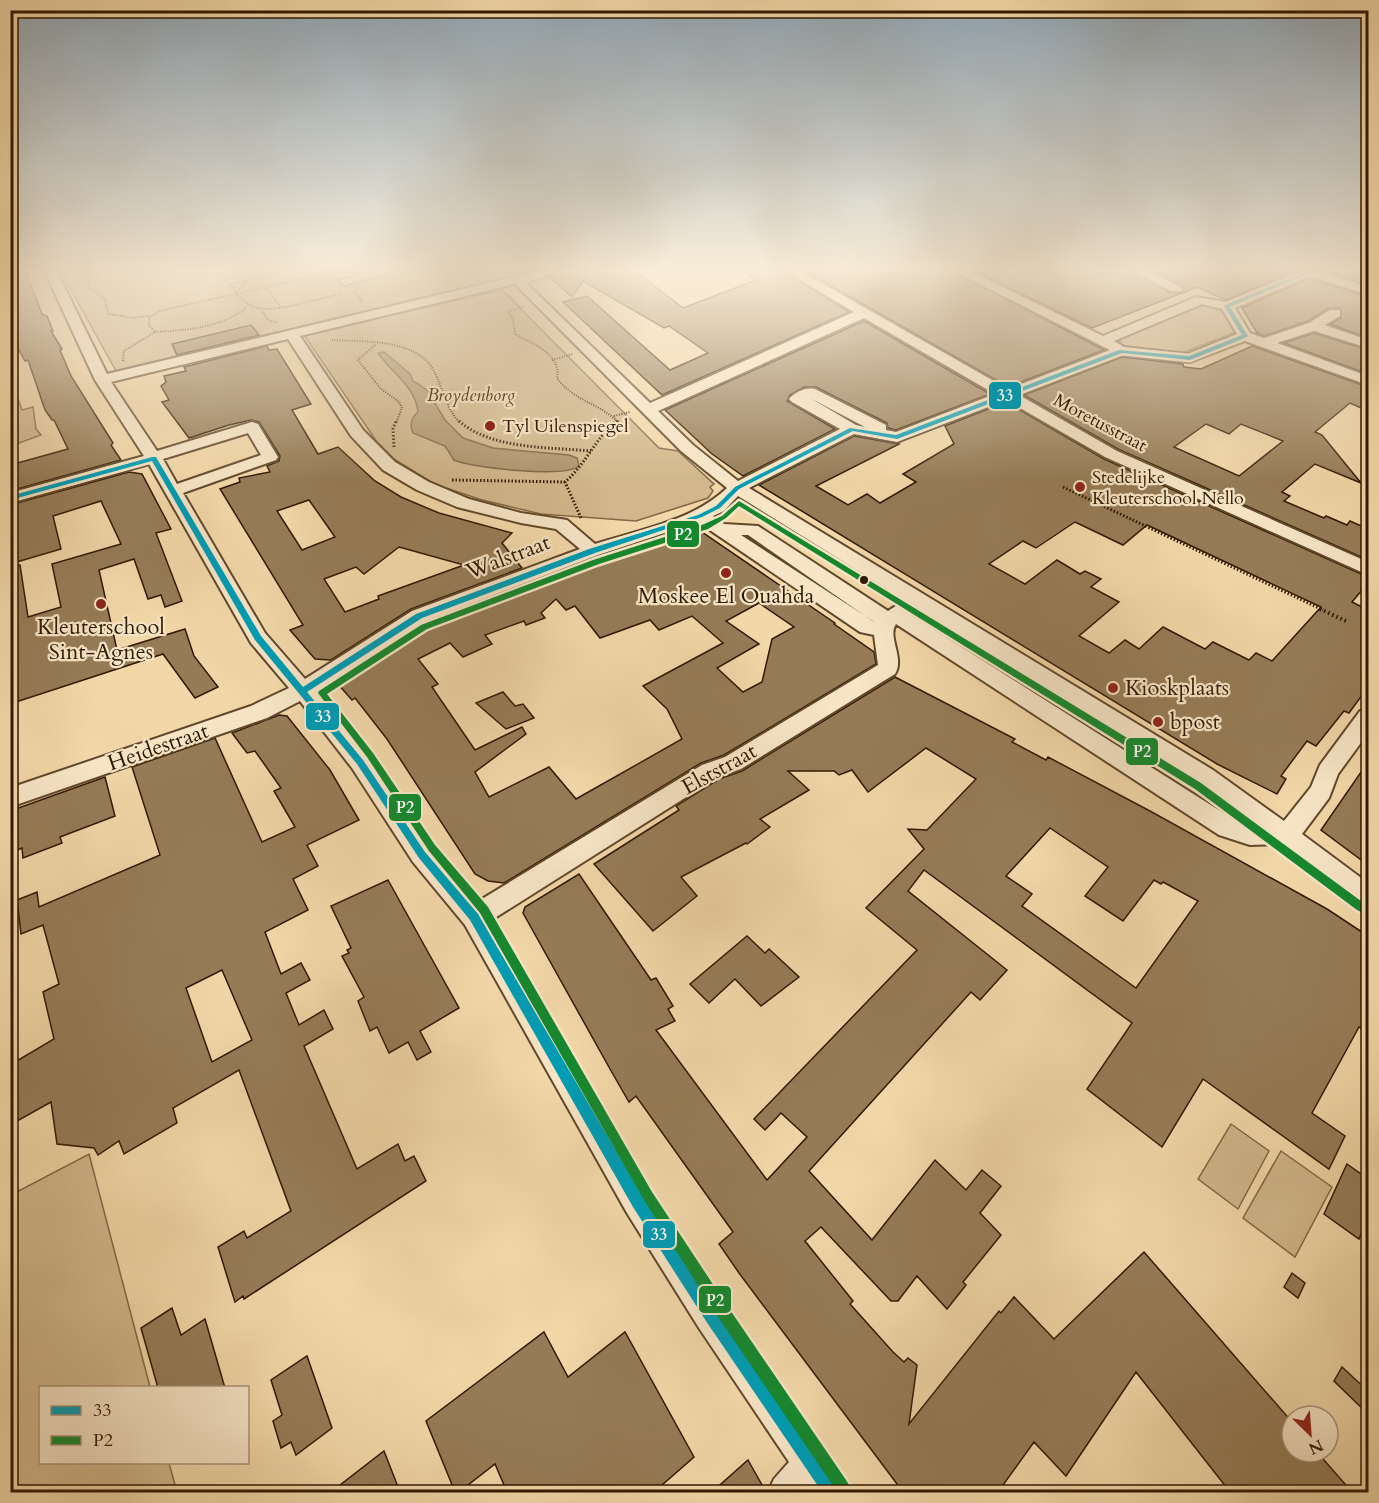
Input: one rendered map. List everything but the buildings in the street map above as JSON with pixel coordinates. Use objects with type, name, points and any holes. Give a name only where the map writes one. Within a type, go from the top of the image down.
[{"type":"street","points":[[84,342],[102,380],[154,457],[258,638],[304,690],[360,762],[422,855],[474,917],[638,1202],[711,1316],[822,1478],[787,1492]]},
{"type":"street","points":[[102,380],[278,342]]},
{"type":"street","points":[[295,342],[366,445],[389,466],[423,486],[455,500],[521,518],[561,524],[592,551]]},
{"type":"street","points":[[579,342],[687,448],[737,488],[1205,776],[1368,897]]},
{"type":"street","points":[[647,410],[799,342]]},
{"type":"street","name":"Moretusstraat","points":[[916,342],[1111,454],[1368,569]]},
{"type":"street","points":[[1105,342],[1121,351],[1190,358],[1230,342]]},
{"type":"street","points":[[1263,343],[1368,381]]},
{"type":"street","points":[[897,437],[810,392],[797,399],[852,429],[897,437],[1121,351]]},
{"type":"street","points":[[10,498],[252,427],[270,457],[173,491]]},
{"type":"street","name":"Walstraat","points":[[304,690],[419,616],[592,551],[700,516],[718,507],[737,488],[852,429]]},
{"type":"street","points":[[700,516],[867,627],[889,622],[920,600]]},
{"type":"street","points":[[720,529],[752,530],[889,622],[1228,828],[1250,835],[1285,834],[1298,823],[1321,791],[1328,771],[1368,717]]},
{"type":"street","points":[[808,589],[825,579]]},
{"type":"street","name":"Elststraat","points":[[474,917],[710,771],[734,763],[888,669],[890,660],[889,622]]},
{"type":"street","name":"Heidestraat","points":[[10,798],[259,712],[304,690]]},
{"type":"path","points":[[128,374],[122,358],[124,351],[138,342]]},
{"type":"path","points":[[353,342],[399,348],[428,361],[452,413],[468,429],[499,439],[591,451]]},
{"type":"path","points":[[529,342],[550,354],[558,373],[557,378],[566,390],[590,407],[610,412],[620,424]]},
{"type":"path","points":[[375,344],[358,360],[380,388],[399,402],[402,408],[393,429],[395,450]]},
{"type":"path","points":[[444,478],[474,482],[566,482],[580,469],[600,436],[617,420]]},
{"type":"path","points":[[566,482],[583,522],[574,533]]},
{"type":"path","points":[[1063,487],[1348,622]]},
{"type":"green space","points":[[100,342],[238,342],[116,371]]},
{"type":"green space","name":"Broydenborg","points":[[309,342],[554,342],[659,448],[678,451],[714,484],[710,487],[713,491],[708,498],[636,521],[541,514],[482,500],[434,484],[394,459],[377,442]]},
{"type":"green space","points":[[1210,342],[1177,355],[1126,348],[1120,343]]},
{"type":"green space","points":[[11,378],[22,410],[33,407],[36,429],[41,435],[11,446]]},
{"type":"green space","points":[[1231,1124],[1269,1151],[1238,1209],[1198,1179]]},
{"type":"green space","points":[[1281,1151],[1332,1187],[1295,1257],[1243,1218]]},
{"type":"green space","points":[[89,1154],[150,1386],[39,1386],[39,1464],[169,1464],[177,1492],[11,1492],[11,1195]]},
{"type":"shaded area","points":[[384,352],[410,374],[413,381],[427,390],[445,420],[463,438],[493,448],[569,455],[577,458],[579,466],[571,470],[538,471],[498,469],[454,460],[445,446],[413,433],[411,421],[418,412],[416,403],[407,387],[378,353]]},
{"type":"transit line","name":"33","points":[[304,690],[419,616],[592,551],[700,516],[718,507],[737,488],[852,429],[897,437],[1121,351],[1190,358],[1230,342]]},
{"type":"transit line","name":"33","points":[[154,458],[258,638],[360,762],[422,855],[474,917],[638,1202],[711,1316],[831,1492]]},
{"type":"transit line","name":"33","points":[[10,498],[154,458]]},
{"type":"transit line","name":"P2","points":[[841,1485],[721,1309],[648,1196],[484,910],[432,848],[370,755],[322,693],[424,627],[596,562],[705,527],[724,517],[739,503],[1198,786],[1361,907]]},
{"type":"place","name":"Tyl Uilenspiegel","points":[[490,426]]},
{"type":"place","name":"Stedelijke Kleuterschool Nello","points":[[1080,487]]},
{"type":"place","name":"Moskee El Ouahda","points":[[726,573]]},
{"type":"place","name":"Kleuterschool Sint-Agnes","points":[[101,604]]},
{"type":"place","name":"Kioskplaats","points":[[1113,688]]},
{"type":"place","name":"bpost","points":[[1158,722]]}]
